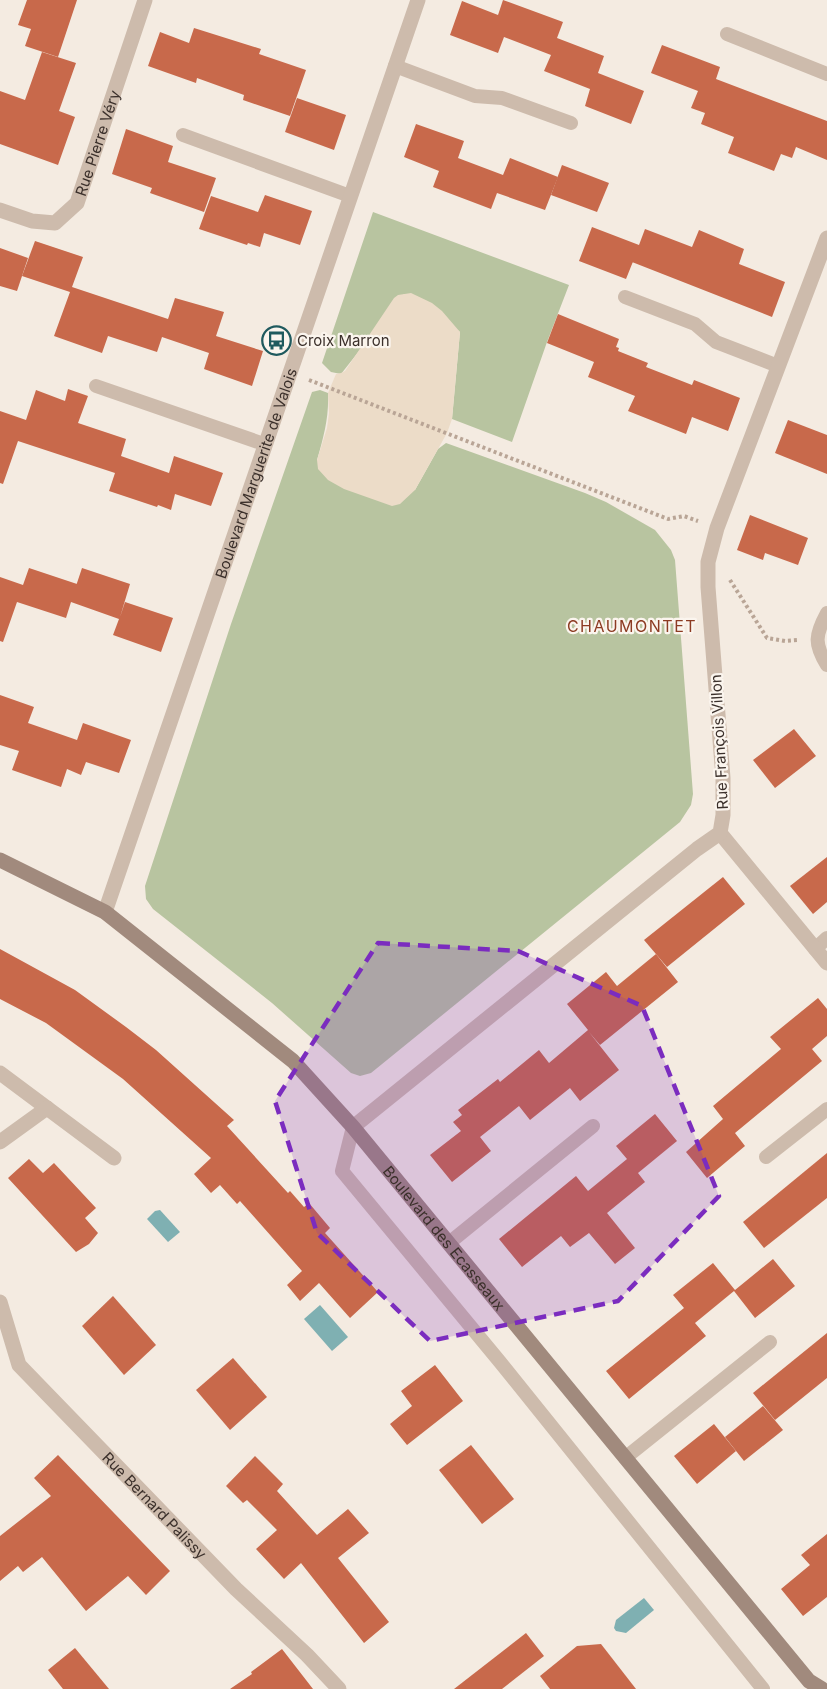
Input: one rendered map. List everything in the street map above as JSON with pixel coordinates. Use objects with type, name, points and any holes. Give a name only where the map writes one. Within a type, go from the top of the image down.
[{"type":"street","name":"Rue Pierre Véry","points":[[0,210],[32,221],[56,223],[77,203],[145,0]]},
{"type":"street","name":"Boulevard Marguerite de Valois","points":[[105,912],[418,0]]},
{"type":"street","name":"Rue François Villon","points":[[720,833],[723,815],[723,778],[708,562],[717,528],[827,238]]},
{"type":"street","points":[[353,1127],[697,849],[720,833],[821,943],[827,963]]},
{"type":"street","name":"Boulevard des Ecasseaux","points":[[0,860],[105,912],[293,1061],[353,1127],[809,1681],[822,1689]]},
{"type":"street","points":[[0,1073],[114,1158]]},
{"type":"street","points":[[0,1142],[47,1108]]},
{"type":"street","name":"Rue Bernard Palissy","points":[[0,1302],[19,1365],[236,1589],[307,1654],[339,1689]]},
{"type":"lane","points":[[727,34],[827,74]]},
{"type":"lane","points":[[394,66],[475,96],[502,98],[571,123]]},
{"type":"lane","points":[[183,135],[350,196]]},
{"type":"lane","points":[[625,297],[695,324],[716,342],[778,366]]},
{"type":"lane","points":[[96,386],[264,444]]},
{"type":"lane","points":[[827,613],[817,638],[819,652],[827,665]]},
{"type":"lane","points":[[766,1157],[827,1109]]},
{"type":"lane","points":[[449,1243],[593,1126]]},
{"type":"lane","points":[[353,1127],[342,1171],[500,1362],[763,1689]]},
{"type":"lane","points":[[625,1458],[770,1342]]},
{"type":"path","points":[[288,374],[668,519],[684,516],[717,528]]},
{"type":"path","points":[[726,574],[767,638],[785,641],[817,638]]},
{"type":"highlighted area","points":[[378,943],[518,951],[642,1006],[719,1196],[618,1301],[430,1341],[317,1233],[275,1101]]},
{"type":"green space","points":[[373,212],[569,285],[512,442],[452,419],[460,332],[419,297],[404,294],[341,374],[331,372],[322,363]]},
{"type":"green space","points":[[320,390],[328,393],[328,410],[317,460],[415,490],[438,449],[446,443],[585,493],[606,502],[655,530],[671,550],[675,560],[693,794],[691,805],[680,822],[371,1073],[360,1076],[351,1073],[272,1003],[153,909],[146,899],[145,886],[231,624],[312,392]]},
{"type":"shaded area","points":[[411,293],[432,303],[460,332],[452,419],[447,433],[415,490],[400,504],[392,506],[344,489],[328,480],[318,469],[317,460],[327,428],[328,393],[336,374],[345,371],[394,298]]},
{"type":"water","points":[[160,1210],[180,1232],[168,1242],[147,1219],[155,1211]]},
{"type":"water","points":[[320,1305],[348,1337],[332,1351],[304,1319]]},
{"type":"water","points":[[644,1598],[654,1610],[626,1633],[616,1631],[614,1628],[616,1620]]},
{"type":"building","points":[[27,0],[77,0],[58,57],[25,46],[31,29],[18,25]]},
{"type":"building","points":[[503,0],[563,22],[557,38],[604,56],[598,73],[644,91],[631,124],[585,106],[590,89],[544,71],[551,55],[504,37],[498,53],[450,35],[462,1],[498,15]]},
{"type":"building","points":[[194,28],[261,49],[259,54],[306,70],[290,116],[243,100],[244,95],[197,78],[196,83],[148,66],[160,32],[189,43]]},
{"type":"building","points":[[662,45],[720,67],[716,79],[827,121],[827,160],[796,147],[792,158],[781,154],[774,171],[728,153],[734,137],[701,124],[705,113],[691,108],[698,91],[651,73]]},
{"type":"building","points":[[42,52],[76,63],[59,111],[75,117],[58,165],[0,144],[0,91],[25,100]]},
{"type":"building","points":[[297,98],[346,115],[334,150],[285,132]]},
{"type":"building","points":[[416,124],[464,141],[458,158],[503,175],[510,158],[558,177],[545,210],[497,193],[491,209],[433,187],[439,171],[404,157]]},
{"type":"building","points":[[126,129],[173,146],[168,162],[216,178],[204,212],[150,193],[152,188],[112,174]]},
{"type":"building","points":[[562,165],[609,183],[597,212],[551,195]]},
{"type":"building","points":[[265,195],[312,211],[300,245],[264,233],[260,247],[248,243],[247,245],[199,229],[211,196],[258,212]]},
{"type":"building","points":[[592,227],[639,245],[645,229],[692,247],[699,230],[744,249],[739,264],[785,282],[772,317],[633,262],[626,279],[579,261]]},
{"type":"building","points":[[35,241],[83,257],[72,287],[168,319],[175,298],[224,312],[216,336],[263,351],[252,386],[204,369],[209,353],[162,337],[157,352],[108,336],[102,353],[54,336],[70,292],[22,276]]},
{"type":"building","points":[[0,248],[28,258],[17,291],[0,286]]},
{"type":"building","points":[[558,314],[619,339],[616,347],[619,348],[618,351],[648,363],[646,367],[692,385],[694,380],[740,398],[728,431],[692,417],[686,434],[628,411],[635,396],[588,377],[594,362],[547,343]]},
{"type":"building","points":[[68,389],[88,396],[78,423],[126,439],[121,456],[169,473],[174,456],[223,473],[211,506],[175,494],[171,510],[109,491],[115,473],[18,441],[3,484],[0,483],[0,411],[26,420],[36,390],[65,401]]},
{"type":"building","points":[[788,420],[827,435],[827,474],[775,453]]},
{"type":"building","points":[[750,515],[808,538],[798,565],[765,553],[763,560],[737,550]]},
{"type":"building","points":[[29,568],[77,584],[82,568],[130,584],[120,617],[125,602],[173,618],[161,652],[113,635],[119,619],[71,602],[66,618],[17,602],[3,642],[0,641],[0,577],[23,585]]},
{"type":"building","points":[[0,695],[34,707],[28,723],[77,740],[83,723],[131,740],[119,773],[86,762],[81,775],[67,769],[61,787],[12,770],[19,751],[0,745]]},
{"type":"building","points":[[794,729],[816,756],[775,788],[753,760]]},
{"type":"building","points":[[827,857],[827,902],[813,914],[790,886]]},
{"type":"building","points":[[723,877],[745,904],[667,967],[644,940]]},
{"type":"building","points":[[0,949],[75,990],[126,1027],[156,1050],[234,1120],[227,1126],[288,1193],[290,1191],[304,1207],[309,1203],[330,1228],[325,1233],[378,1292],[350,1318],[319,1283],[300,1301],[287,1285],[302,1271],[240,1201],[237,1204],[220,1185],[211,1193],[194,1174],[211,1158],[123,1079],[46,1023],[0,999]]},
{"type":"building","points":[[656,954],[678,982],[600,1045],[589,1032],[619,1070],[580,1101],[570,1088],[530,1120],[519,1106],[480,1137],[491,1151],[452,1182],[430,1155],[461,1131],[453,1122],[462,1115],[458,1110],[498,1079],[500,1082],[539,1050],[549,1063],[588,1030],[567,1004],[606,972],[617,986]]},
{"type":"building","points":[[818,998],[827,1009],[827,1036],[812,1049],[822,1061],[735,1133],[745,1146],[707,1178],[686,1152],[723,1119],[713,1106],[781,1049],[770,1037]]},
{"type":"building","points":[[655,1114],[677,1141],[638,1173],[645,1182],[607,1213],[635,1248],[615,1264],[589,1233],[570,1247],[561,1236],[522,1267],[499,1239],[576,1176],[588,1191],[627,1159],[616,1146]]},
{"type":"building","points":[[827,1153],[827,1198],[764,1248],[743,1222]]},
{"type":"building","points":[[29,1159],[43,1173],[54,1163],[96,1208],[85,1218],[98,1233],[89,1244],[76,1252],[8,1178]]},
{"type":"building","points":[[773,1259],[795,1286],[755,1318],[734,1291],[695,1323],[706,1336],[629,1399],[606,1371],[684,1308],[673,1295],[713,1263],[735,1290]]},
{"type":"building","points":[[113,1296],[156,1345],[124,1375],[82,1326]]},
{"type":"building","points":[[827,1333],[827,1378],[775,1420],[753,1393]]},
{"type":"building","points":[[233,1358],[267,1397],[230,1430],[196,1390]]},
{"type":"building","points":[[435,1365],[463,1401],[407,1445],[390,1424],[412,1406],[401,1391]]},
{"type":"building","points":[[763,1406],[783,1430],[744,1461],[725,1437]]},
{"type":"building","points":[[714,1424],[736,1451],[697,1484],[674,1456]]},
{"type":"building","points":[[471,1445],[514,1499],[482,1524],[439,1470]]},
{"type":"building","points":[[58,1455],[170,1571],[146,1595],[128,1576],[86,1611],[42,1557],[23,1572],[18,1566],[0,1581],[0,1536],[51,1496],[34,1478]]},
{"type":"building","points":[[255,1456],[283,1484],[277,1491],[317,1535],[348,1509],[369,1533],[338,1558],[389,1622],[364,1643],[301,1563],[284,1579],[256,1549],[277,1530],[247,1500],[243,1503],[226,1486]]},
{"type":"building","points":[[827,1534],[827,1597],[803,1616],[781,1589],[810,1565],[801,1555]]},
{"type":"building","points":[[526,1633],[544,1656],[502,1689],[454,1689]]},
{"type":"building","points":[[601,1644],[636,1689],[550,1689],[540,1676],[577,1646]]},
{"type":"building","points":[[75,1648],[109,1689],[63,1689],[48,1670]]},
{"type":"building","points":[[282,1649],[313,1689],[230,1689],[252,1674],[251,1672]]},
{"type":"place","name":"Croix Marron","points":[[276,340]]},
{"type":"district","name":"CHAUMONTET","points":[[632,626]]}]
